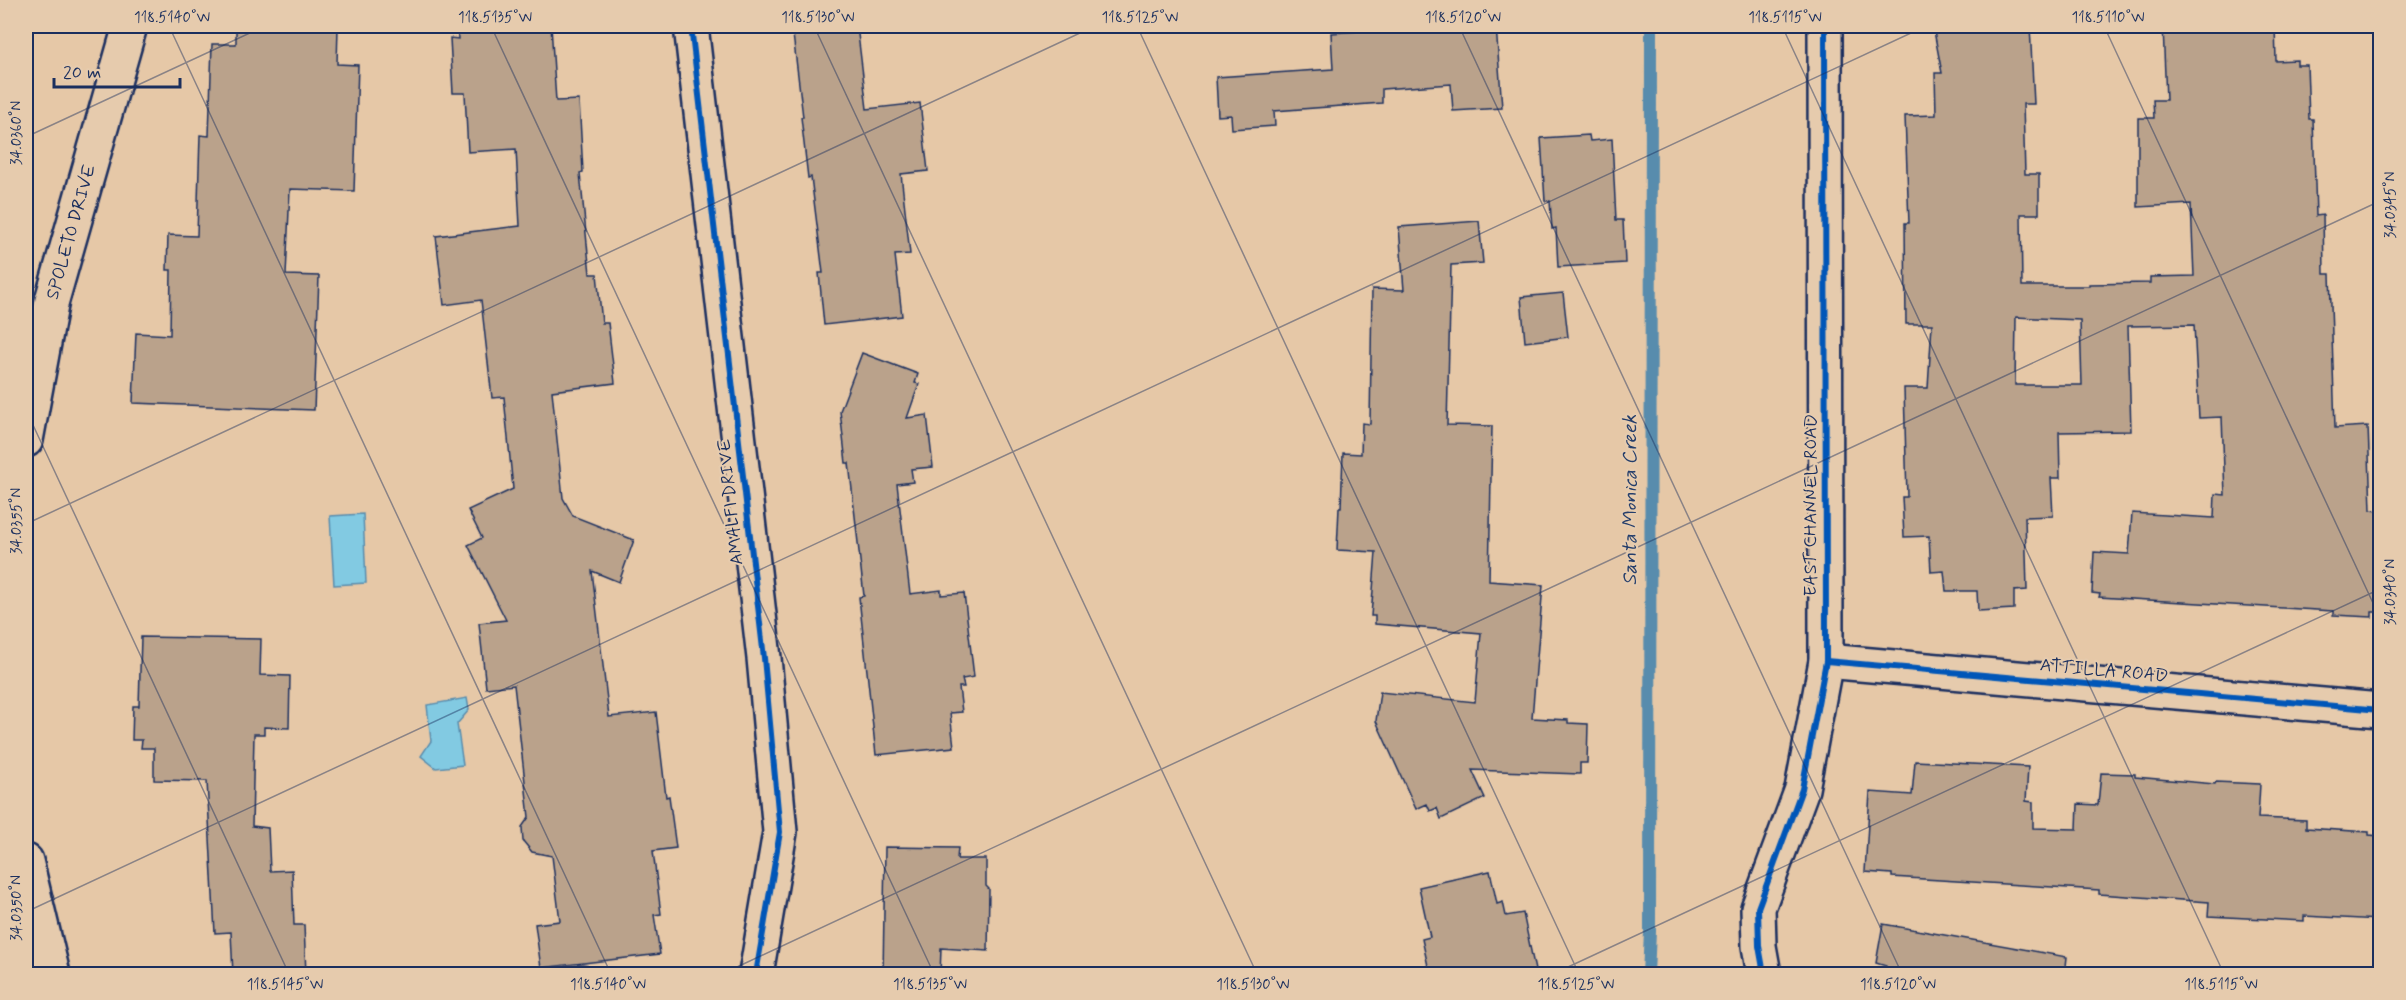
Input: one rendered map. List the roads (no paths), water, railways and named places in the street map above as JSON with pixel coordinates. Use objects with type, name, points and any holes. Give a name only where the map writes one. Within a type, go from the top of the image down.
[{"type":"street","name":"SPOLETO DRIVE","points":[[26,440],[52,300],[130,26]]},
{"type":"street","name":"AMALFI DRIVE","points":[[691,26],[764,658],[780,832],[756,975]]},
{"type":"street","name":"EAST CHANNEL ROAD","points":[[1764,975],[1759,946],[1758,908],[1802,789],[1826,661],[1825,26]]},
{"type":"street","name":"ATTILLA ROAD","points":[[1826,661],[2380,710]]},
{"type":"street","points":[[26,861],[53,975]]},
{"type":"water","points":[[363,514],[366,583],[334,585],[330,516]]},
{"type":"water","points":[[467,698],[469,710],[457,724],[463,765],[436,768],[421,756],[431,741],[427,705]]},
{"type":"waterway","name":"Santa Monica Creek","points":[[1648,974],[1650,932],[1651,26]]}]
